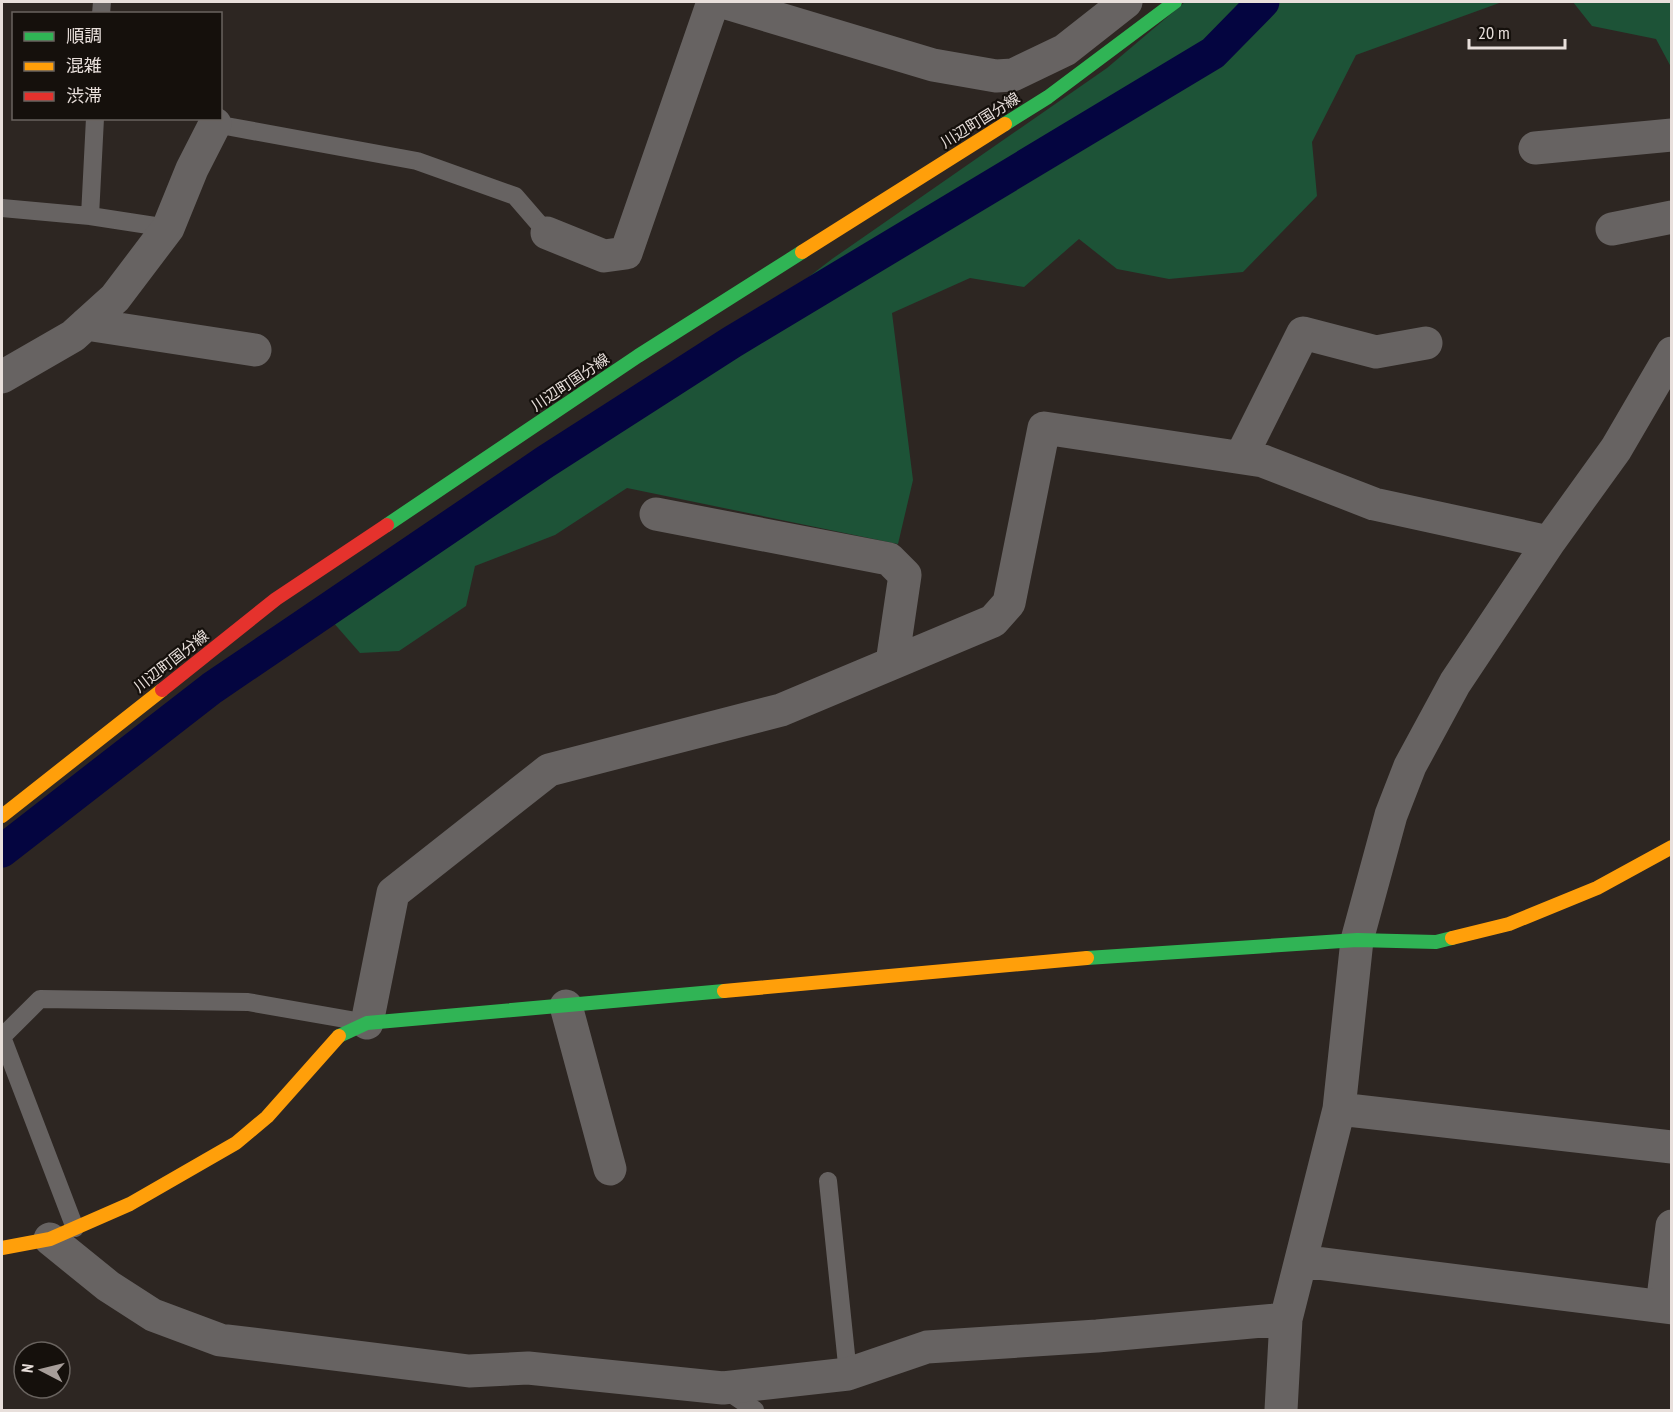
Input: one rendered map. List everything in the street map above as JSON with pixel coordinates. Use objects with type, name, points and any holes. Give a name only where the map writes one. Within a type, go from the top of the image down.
[{"type":"street","points":[[547,233],[604,256],[626,253],[713,2]]},
{"type":"street","points":[[723,2],[933,64],[996,76],[1013,75],[1065,50],[1126,2]]},
{"type":"street","name":"川辺町国分線","points":[[2,816],[276,599],[638,356],[1048,97],[1175,2]]},
{"type":"street","points":[[2,377],[73,336],[115,298],[168,228],[192,169],[215,124]]},
{"type":"street","points":[[1535,148],[1671,135]]},
{"type":"street","points":[[1612,229],[1671,217]]},
{"type":"street","points":[[86,324],[255,350]]},
{"type":"street","points":[[1241,457],[1303,333],[1376,352],[1426,343]]},
{"type":"street","points":[[1281,1410],[1286,1319],[1339,1109],[1357,940],[1391,815],[1410,766],[1455,683],[1549,542],[1616,449],[1671,353]]},
{"type":"street","points":[[367,1023],[393,893],[549,770],[781,710],[993,621],[1009,603],[1044,428],[1263,461],[1374,504],[1549,542]]},
{"type":"street","points":[[656,514],[889,559],[905,575],[892,663]]},
{"type":"street","points":[[2,1248],[62,1233],[130,1204],[236,1143],[267,1117],[340,1035],[367,1023],[1134,954],[1357,940],[1436,942],[1509,924],[1597,888],[1669,852]]},
{"type":"street","points":[[566,1006],[610,1169]]},
{"type":"street","points":[[1339,1109],[1671,1147]]},
{"type":"street","points":[[1301,1261],[1667,1307],[1671,1226]]},
{"type":"street","points":[[62,1233],[108,1286],[153,1315],[220,1340],[469,1371],[528,1368],[721,1399],[848,1374],[927,1347],[1097,1336],[1286,1319]]},
{"type":"lane","points":[[90,216],[95,120]]},
{"type":"lane","points":[[215,124],[417,161],[515,196],[547,233]]},
{"type":"lane","points":[[2,208],[90,216],[168,228]]},
{"type":"lane","points":[[62,1233],[2,1037],[40,999],[248,1002],[367,1023]]},
{"type":"lane","points":[[828,1181],[848,1374]]},
{"type":"lane","points":[[721,1399],[755,1410]]},
{"type":"green space","points":[[1185,2],[1502,2],[1356,55],[1312,142],[1317,196],[1243,272],[1169,279],[1117,269],[1079,239],[1024,287],[970,278],[892,313],[913,480],[898,544],[627,488],[555,535],[475,566],[466,606],[399,651],[360,653],[332,621],[411,570],[617,424],[832,259],[1107,68]]},
{"type":"green space","points":[[1573,2],[1671,2],[1671,67],[1656,39],[1592,26]]},
{"type":"waterway","points":[[2,851],[212,688],[545,462],[732,342],[1213,53],[1263,2]]},
{"type":"traffic: fast","points":[[1005,124],[1048,97],[1175,2]]},
{"type":"traffic: fast","points":[[387,525],[638,356],[802,252]]},
{"type":"traffic: fast","points":[[1087,958],[1357,940],[1436,942],[1452,938]]},
{"type":"traffic: fast","points":[[339,1036],[367,1023],[724,991]]},
{"type":"traffic: slow","points":[[802,252],[1005,124]]},
{"type":"traffic: slow","points":[[2,816],[162,690]]},
{"type":"traffic: slow","points":[[1452,938],[1509,924],[1597,888],[1672,847]]},
{"type":"traffic: slow","points":[[724,991],[1087,958]]},
{"type":"traffic: slow","points":[[2,1248],[50,1239],[130,1204],[236,1143],[267,1117],[339,1036]]},
{"type":"traffic: jam","points":[[162,690],[276,599],[387,525]]}]
